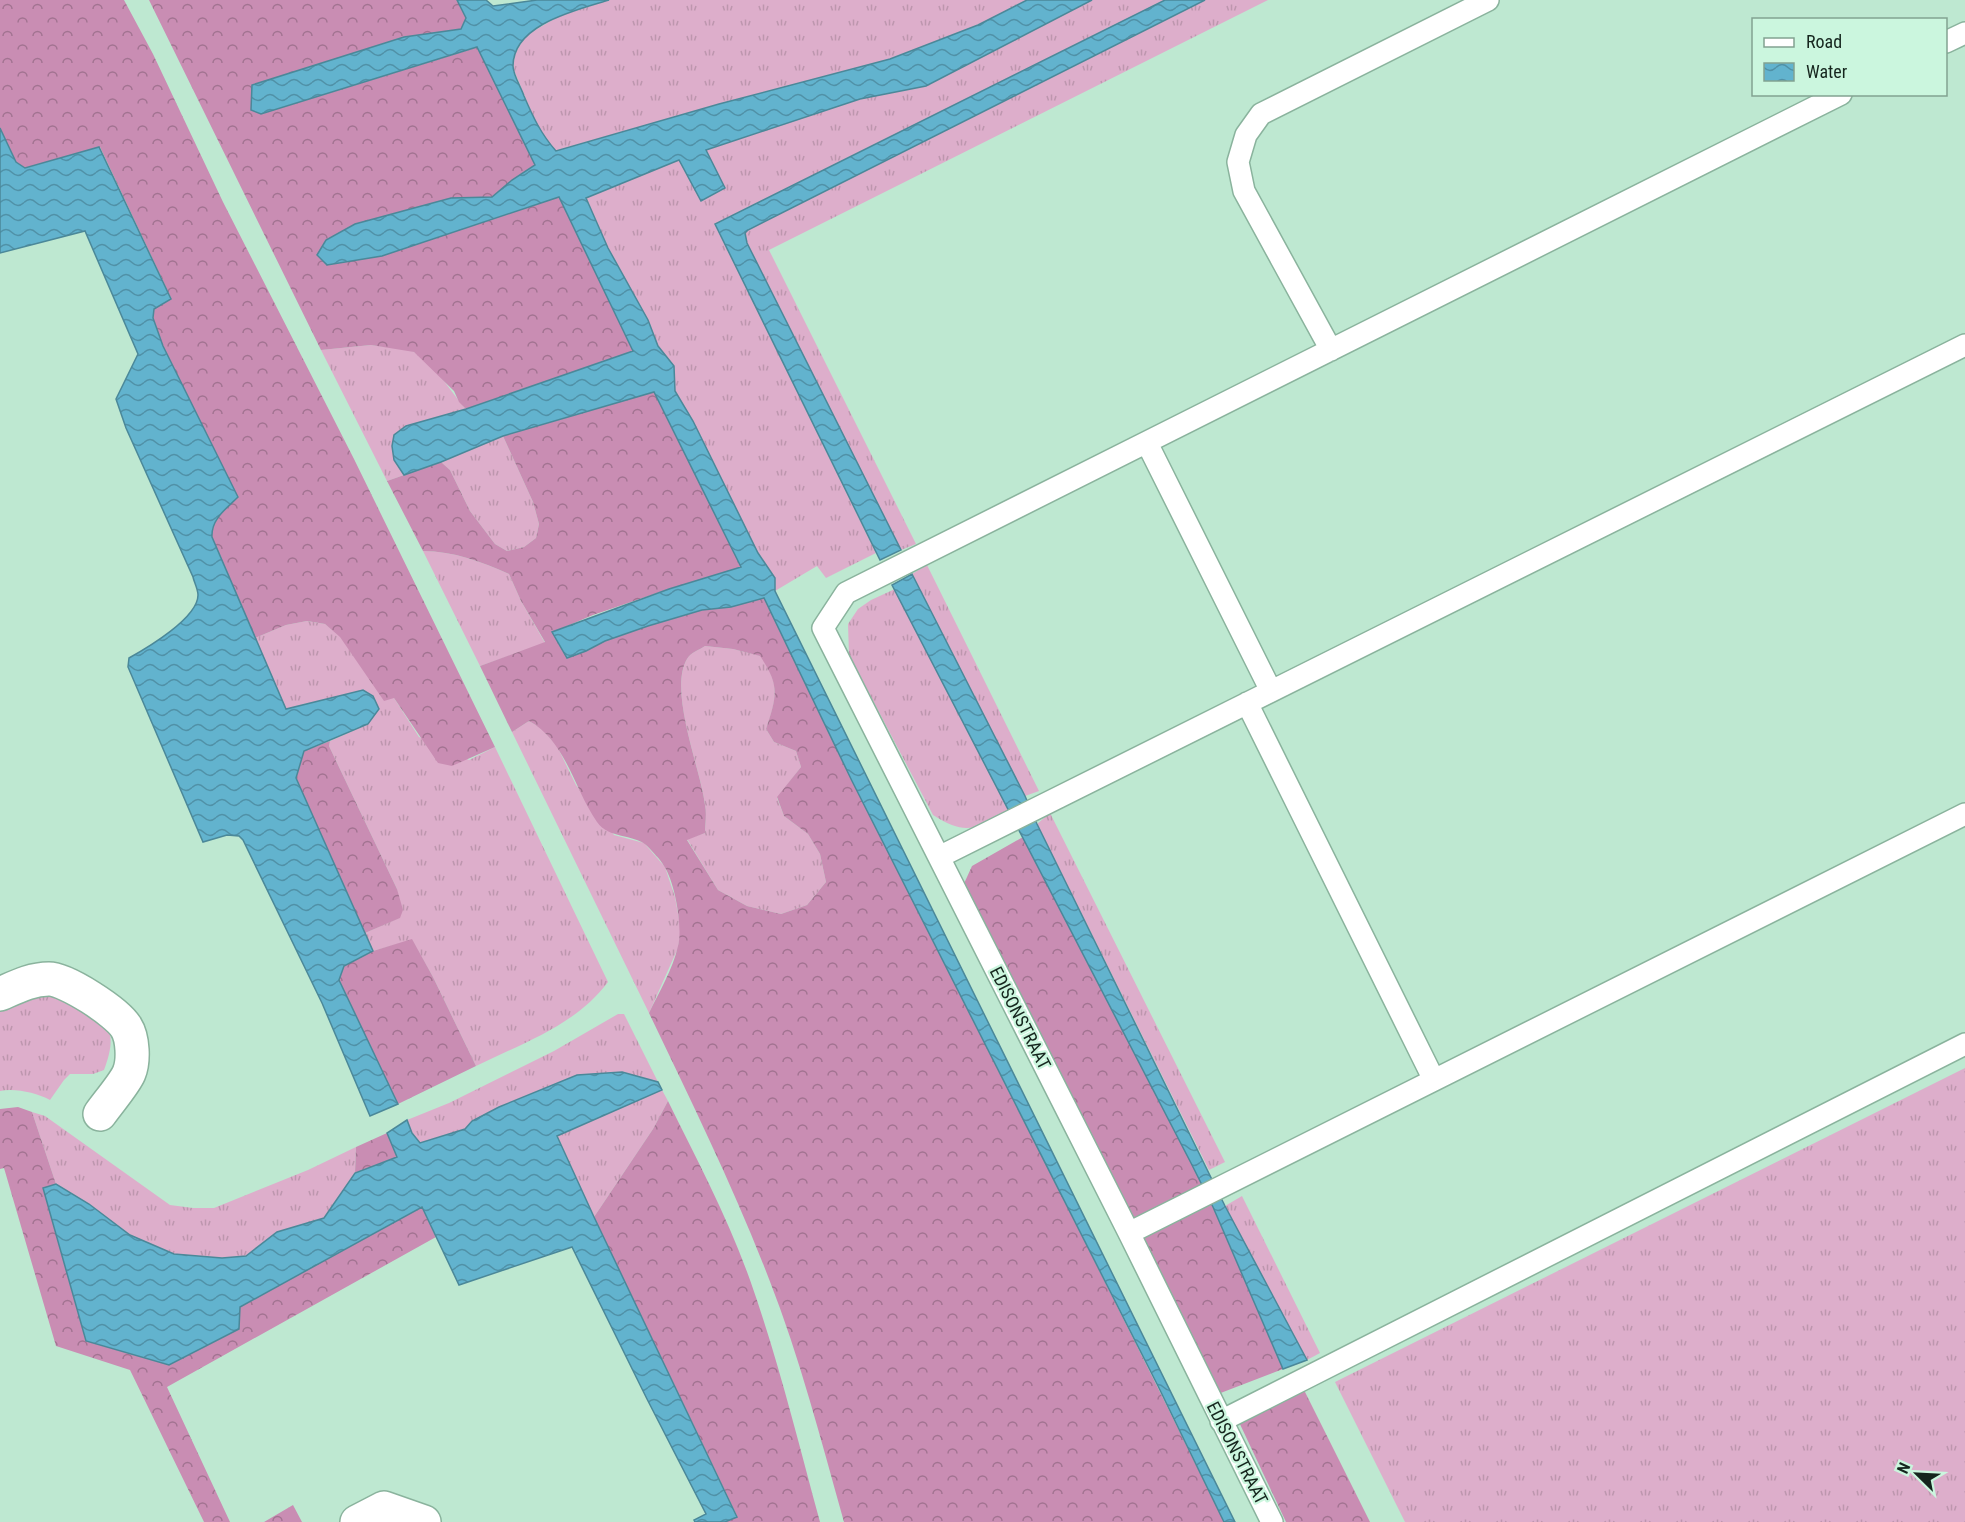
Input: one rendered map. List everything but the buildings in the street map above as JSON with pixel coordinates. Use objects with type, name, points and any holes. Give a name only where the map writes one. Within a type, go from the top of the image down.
[{"type":"street","points":[[0,994],[31,981],[51,979],[104,1005],[127,1027],[132,1047],[129,1072],[100,1114]]},
{"type":"street","points":[[357,1522],[384,1508],[424,1522]]},
{"type":"lane","points":[[1331,350],[1244,191],[1238,162],[1246,135],[1261,114],[1488,0]]},
{"type":"lane","points":[[1947,42],[1965,33]]},
{"type":"lane","points":[[1272,691],[1147,443],[1837,96]]},
{"type":"lane","points":[[939,857],[1965,345]]},
{"type":"lane","name":"EDISONSTRAAT","points":[[1147,443],[846,593],[823,628],[1129,1233],[1272,1522]]},
{"type":"lane","points":[[1247,704],[1434,1080]]},
{"type":"lane","points":[[1129,1233],[1965,814]]},
{"type":"lane","points":[[1221,1421],[1965,1044]]},
{"type":"green space","points":[[0,0],[124,0],[153,54],[223,202],[354,459],[495,747],[452,766],[438,763],[394,698],[384,701],[340,637],[325,624],[307,621],[286,625],[255,638],[212,537],[217,520],[238,497],[163,346],[153,318],[154,309],[171,298],[100,147],[25,168],[16,162],[0,128]]},
{"type":"green space","points":[[149,0],[457,0],[466,18],[461,29],[404,37],[251,110],[261,114],[478,47],[535,165],[492,197],[476,199],[517,210],[559,197],[634,351],[466,409],[459,402],[454,391],[414,352],[371,345],[321,350]]},
{"type":"green space","points":[[609,0],[1027,0],[978,25],[890,59],[719,104],[555,151],[538,128],[513,68],[515,54],[525,36],[559,16]]},
{"type":"green space","points":[[1092,0],[1165,0],[715,224],[876,553],[826,578],[817,566],[775,591],[775,578],[758,553],[693,421],[675,391],[674,366],[658,346],[648,320],[608,248],[586,197],[679,160],[701,200],[705,150],[860,99],[926,86]]},
{"type":"green space","points":[[1205,0],[1268,0],[769,250],[916,544],[901,550],[747,243],[745,233]]},
{"type":"green space","points":[[371,345],[405,349],[421,356],[466,409],[406,426],[392,446],[394,460],[404,475],[387,481],[321,350]]},
{"type":"green space","points":[[654,392],[742,567],[593,615],[553,632],[567,658],[605,641],[648,626],[702,610],[731,607],[764,597],[1224,1522],[844,1522],[800,1369],[756,1245],[649,1013],[673,963],[678,946],[677,905],[668,873],[646,845],[635,839],[614,834],[597,822],[561,753],[542,730],[529,721],[512,732],[480,666],[545,642],[521,601],[509,574],[467,558],[423,551],[387,481],[441,462],[450,470],[470,511],[495,544],[507,551],[524,547],[536,538],[539,524],[533,502],[503,436]],"holes":[[[705,646],[733,649],[760,656],[771,675],[775,691],[773,708],[766,729],[774,742],[796,751],[801,767],[777,797],[784,816],[808,834],[820,854],[826,882],[807,905],[781,914],[747,906],[718,890],[687,840],[705,833],[706,812],[683,710],[682,673],[688,657]]]},
{"type":"green space","points":[[503,436],[533,502],[539,524],[536,538],[524,547],[507,551],[495,544],[470,511],[450,470],[441,462]]},
{"type":"green space","points":[[423,551],[467,558],[509,574],[521,601],[545,643],[480,666]]},
{"type":"green space","points":[[927,565],[1039,791],[1025,796],[912,574]]},
{"type":"green space","points":[[895,589],[1009,811],[979,826],[963,828],[933,815],[849,655],[848,624],[858,609]]},
{"type":"green space","points":[[307,621],[325,624],[340,636],[359,663],[394,698],[419,737],[469,760],[495,747],[608,982],[580,1010],[548,1032],[476,1066],[433,977],[412,940],[373,951],[365,933],[399,918],[397,889],[329,746],[330,741],[368,724],[327,700],[286,710],[255,638],[286,625]]},
{"type":"green space","points":[[705,646],[733,649],[761,656],[771,675],[775,691],[773,708],[766,729],[774,742],[796,751],[801,767],[777,798],[784,816],[808,834],[820,854],[826,882],[807,905],[781,914],[747,906],[718,890],[687,839],[705,833],[706,812],[683,710],[682,673],[688,657]]},
{"type":"green space","points":[[529,721],[541,728],[557,746],[576,785],[614,835],[644,843],[665,867],[675,897],[681,930],[678,948],[649,1013],[512,732]]},
{"type":"green space","points":[[330,741],[329,746],[397,889],[403,910],[400,918],[365,933],[296,778],[304,751]]},
{"type":"green space","points":[[1050,813],[1225,1162],[1209,1170],[1037,824]]},
{"type":"green space","points":[[1023,837],[1213,1207],[1283,1369],[1218,1394],[962,888],[972,866]]},
{"type":"green space","points":[[412,939],[476,1066],[398,1104],[339,980],[344,966],[373,951]]},
{"type":"green space","points":[[61,994],[104,1021],[111,1040],[104,1070],[93,1074],[70,1074],[50,1100],[26,1092],[0,1091],[0,996]]},
{"type":"green space","points":[[618,1014],[624,1014],[658,1082],[622,1072],[577,1075],[499,1107],[472,1121],[466,1129],[420,1143],[412,1133],[407,1120],[449,1103],[554,1051]]},
{"type":"green space","points":[[1965,1068],[1965,1522],[1405,1522],[1335,1382]]},
{"type":"green space","points":[[662,1090],[668,1101],[653,1129],[594,1217],[557,1135]]},
{"type":"green space","points":[[668,1101],[722,1212],[750,1280],[779,1370],[820,1522],[725,1522],[737,1516],[594,1217],[653,1129]]},
{"type":"green space","points":[[18,1107],[32,1112],[56,1184],[44,1188],[86,1341],[169,1365],[239,1329],[240,1307],[422,1207],[436,1237],[167,1387],[230,1522],[204,1522],[130,1370],[56,1346],[4,1168],[0,1169],[0,1109]]},
{"type":"green space","points":[[32,1112],[45,1116],[170,1205],[214,1208],[308,1170],[356,1147],[355,1173],[324,1218],[277,1232],[246,1256],[222,1258],[174,1254],[130,1235],[89,1204],[56,1184]]},
{"type":"green space","points":[[387,1133],[398,1157],[355,1173],[356,1147]]},
{"type":"green space","points":[[1242,1196],[1320,1353],[1307,1360],[1225,1206]]},
{"type":"green space","points":[[1302,1386],[1370,1522],[1286,1522],[1238,1420]]},
{"type":"green space","points":[[293,1505],[302,1522],[264,1522]]},
{"type":"water","points":[[457,0],[486,0],[493,6],[537,0],[609,0],[549,21],[524,39],[516,52],[513,70],[538,125],[556,151],[719,104],[890,59],[978,25],[1027,0],[1092,0],[926,86],[860,99],[706,150],[725,188],[701,201],[679,160],[586,198],[608,248],[648,320],[658,346],[674,366],[675,391],[693,421],[758,553],[775,578],[775,591],[1235,1522],[1224,1522],[1158,1386],[852,781],[764,598],[731,607],[702,610],[648,626],[605,641],[567,658],[552,632],[669,589],[741,567],[654,392],[503,436],[404,475],[394,460],[392,446],[394,435],[406,426],[466,409],[633,351],[559,197],[382,256],[327,265],[317,255],[326,240],[355,224],[451,198],[492,197],[535,165],[477,47],[261,114],[251,110],[252,85],[404,37],[461,29],[466,18]]},
{"type":"water","points":[[1165,0],[1205,0],[745,233],[747,243],[901,550],[880,560],[715,224]]},
{"type":"water","points":[[0,128],[16,162],[25,168],[99,147],[171,299],[154,309],[153,318],[163,346],[238,497],[217,520],[212,537],[286,709],[363,690],[373,696],[379,709],[368,724],[304,751],[296,778],[373,951],[344,966],[339,980],[398,1104],[370,1116],[322,1003],[243,840],[239,836],[227,835],[203,842],[128,667],[129,658],[170,631],[190,613],[196,604],[197,590],[126,428],[116,399],[138,354],[85,231],[0,253]]},
{"type":"water","points":[[912,574],[1025,796],[1225,1206],[1307,1360],[1283,1369],[1213,1207],[892,585]]},
{"type":"water","points":[[622,1072],[658,1082],[662,1090],[557,1136],[737,1517],[725,1522],[695,1522],[694,1520],[706,1514],[572,1247],[459,1285],[422,1207],[240,1307],[239,1329],[169,1365],[86,1341],[43,1188],[56,1184],[89,1204],[130,1235],[174,1254],[222,1258],[246,1256],[277,1232],[324,1218],[355,1173],[397,1157],[387,1133],[407,1120],[412,1133],[420,1143],[465,1129],[472,1121],[499,1107],[577,1075]]}]
